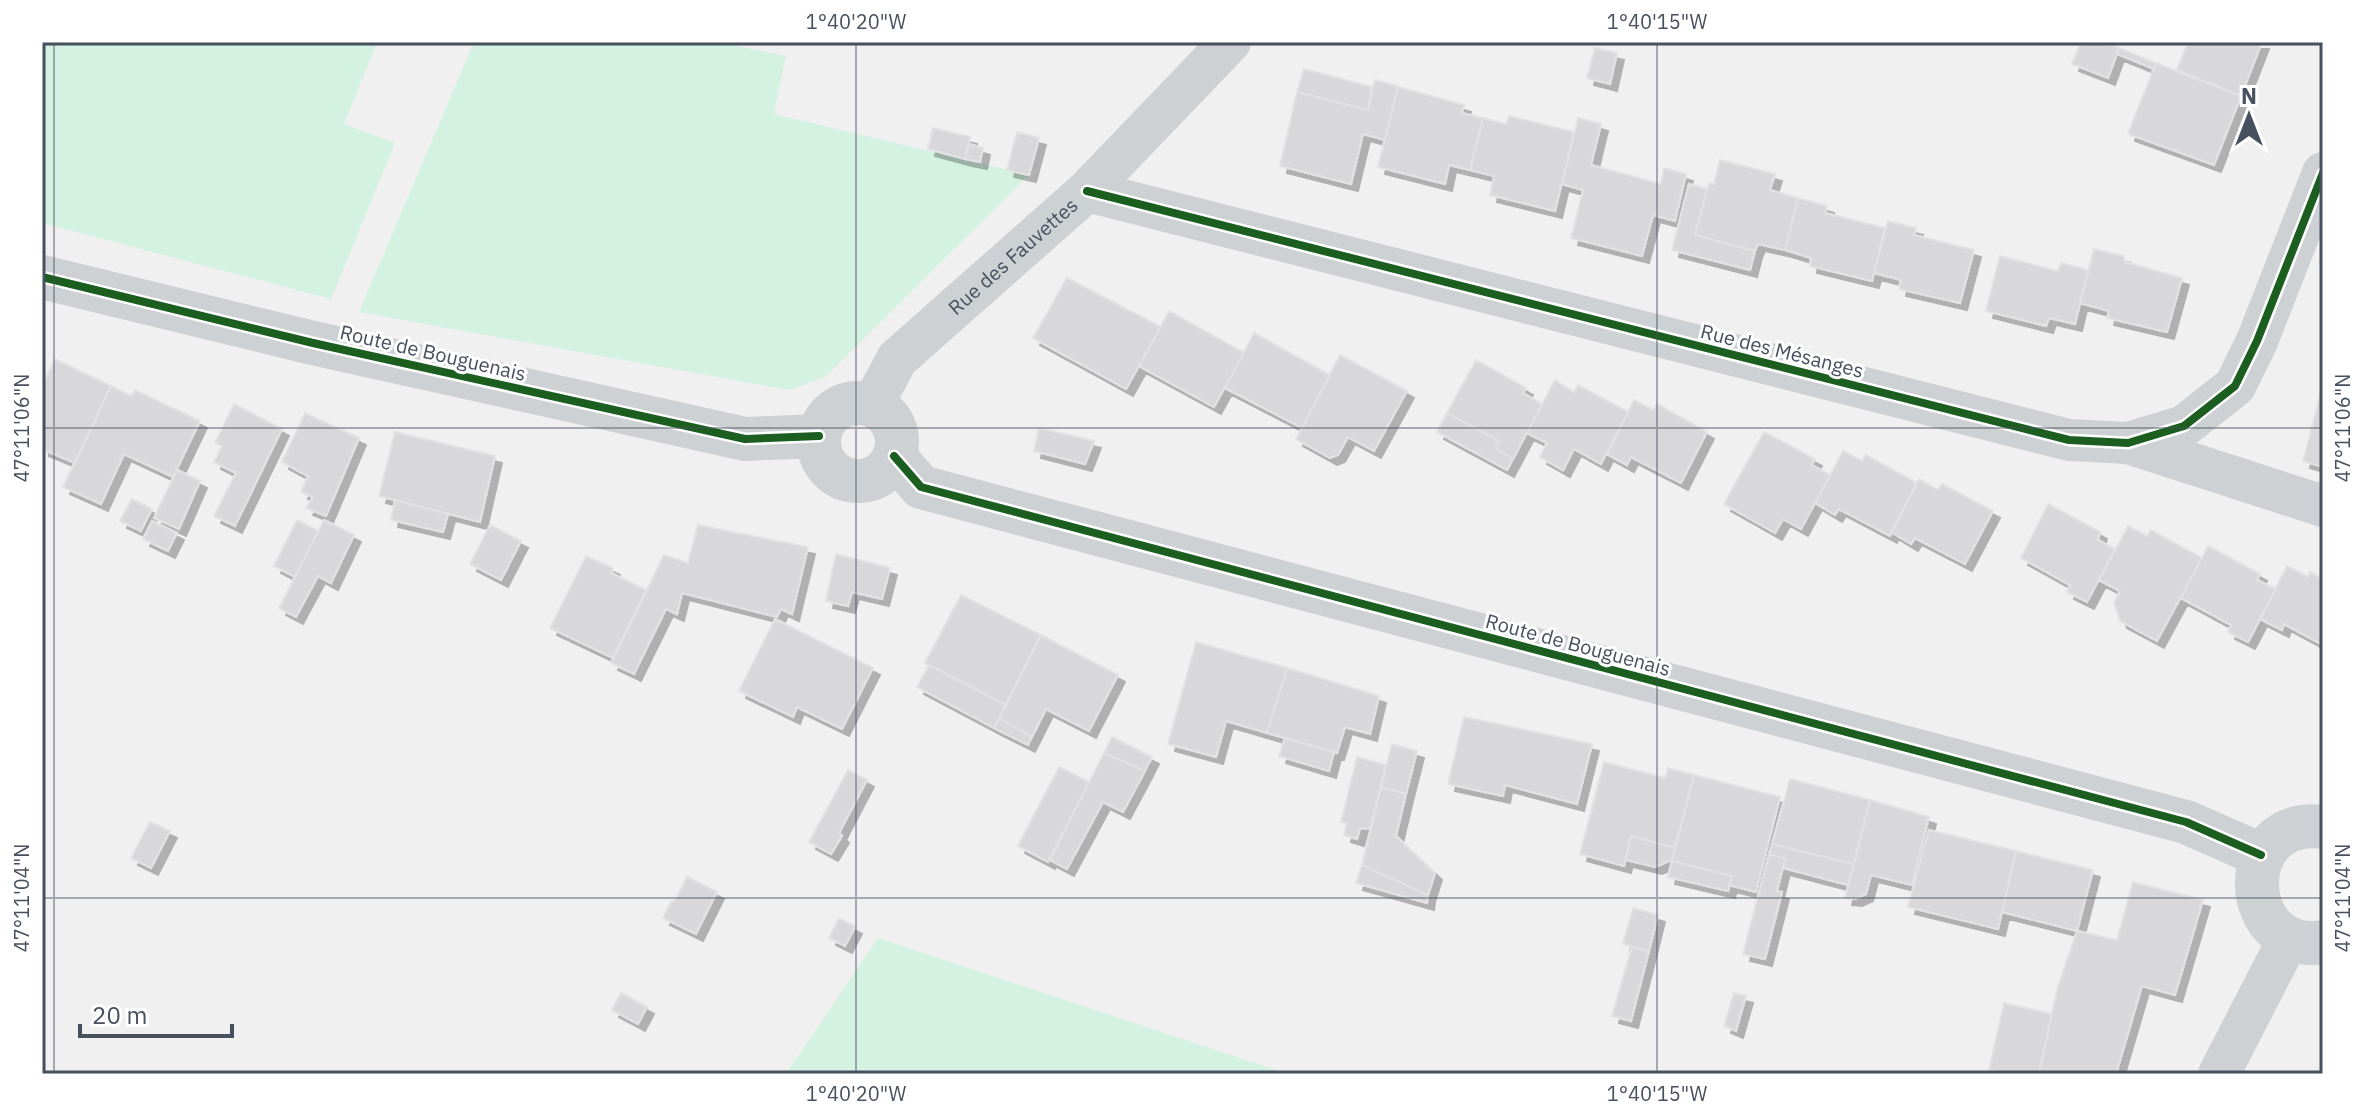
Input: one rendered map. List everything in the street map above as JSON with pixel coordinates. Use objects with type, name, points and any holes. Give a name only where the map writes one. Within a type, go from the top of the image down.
[{"type":"street","name":"Rue des Fauvettes","points":[[872,406],[897,359],[1087,191],[1230,42]]},
{"type":"street","name":"Rue des Mésanges","points":[[2128,443],[2184,426],[2235,386],[2257,341],[2323,173]]},
{"type":"street","name":"Rue des Mésanges","points":[[1087,191],[2069,440],[2128,443],[2323,506]]},
{"type":"street","name":"Route de Bouguenais","points":[[42,277],[313,343],[745,439],[819,436]]},
{"type":"street","points":[[849,404],[872,406],[891,421],[897,444],[894,456],[888,467],[867,481],[841,478],[823,460],[819,436],[830,415],[839,409],[849,404]]},
{"type":"street","name":"Route de Bouguenais","points":[[894,456],[921,487],[2186,822],[2261,855]]},
{"type":"street","points":[[2219,1074],[2306,940],[2272,926],[2260,910],[2255,889],[2261,855],[2277,839],[2295,828],[2323,827]]},
{"type":"green space","points":[[42,42],[377,42],[344,124],[395,143],[331,299],[42,223]]},
{"type":"green space","points":[[474,42],[719,42],[786,56],[774,114],[1029,175],[825,377],[789,390],[359,312]]},
{"type":"green space","points":[[878,938],[1288,1074],[786,1074]]},
{"type":"building","points":[[2081,42],[2104,42],[2119,48],[2108,78],[2072,64]]},
{"type":"building","points":[[2188,42],[2262,42],[2241,96],[2177,70]]},
{"type":"building","points":[[1595,48],[1617,53],[1610,84],[1587,78]]},
{"type":"building","points":[[2119,48],[2156,63],[2154,69],[2117,54]]},
{"type":"building","points":[[2156,63],[2241,96],[2214,165],[2128,134]]},
{"type":"building","points":[[1304,69],[1372,87],[1368,110],[1297,92]]},
{"type":"building","points":[[1375,80],[1398,86],[1385,140],[1363,134],[1351,184],[1280,166],[1297,92],[1368,110]]},
{"type":"building","points":[[1398,87],[1464,105],[1462,113],[1483,118],[1470,170],[1449,165],[1445,184],[1378,167]]},
{"type":"building","points":[[1509,116],[1574,132],[1555,211],[1490,195],[1494,176],[1470,170],[1483,118],[1506,124]]},
{"type":"building","points":[[1578,118],[1601,124],[1591,165],[1661,184],[1664,168],[1686,174],[1675,221],[1653,215],[1642,256],[1571,238],[1583,190],[1562,184]]},
{"type":"building","points":[[933,128],[970,137],[965,159],[928,149]]},
{"type":"building","points":[[1017,132],[1039,138],[1029,175],[1007,170]]},
{"type":"building","points":[[969,144],[983,148],[980,162],[965,159]]},
{"type":"building","points":[[1720,160],[1775,174],[1770,190],[1798,198],[1785,250],[1758,244],[1755,251],[1695,235],[1709,183],[1714,184]]},
{"type":"building","points":[[1689,184],[1707,189],[1695,235],[1755,251],[1750,270],[1672,250]]},
{"type":"building","points":[[1798,198],[1827,206],[1825,213],[1885,228],[1872,281],[1810,266],[1811,258],[1785,250]]},
{"type":"building","points":[[1888,221],[1916,228],[1914,235],[1974,250],[1960,303],[1899,289],[1901,280],[1874,273]]},
{"type":"building","points":[[2094,249],[2124,256],[2124,262],[2182,278],[2167,332],[2107,318],[2109,311],[2080,303]]},
{"type":"building","points":[[2000,256],[2058,271],[2061,263],[2088,270],[2075,324],[2049,318],[2046,326],[1986,311]]},
{"type":"building","points":[[1067,278],[1161,327],[1126,389],[1033,338]]},
{"type":"building","points":[[1169,311],[1244,353],[1214,407],[1139,366]]},
{"type":"building","points":[[1254,333],[1330,375],[1302,428],[1225,388]]},
{"type":"building","points":[[1340,355],[1407,391],[1374,451],[1348,437],[1338,455],[1330,458],[1296,439]]},
{"type":"building","points":[[55,359],[111,386],[75,463],[42,449],[42,387]]},
{"type":"building","points":[[1476,360],[1526,388],[1523,393],[1542,404],[1513,459],[1495,448],[1499,441],[1447,413]]},
{"type":"building","points":[[1555,380],[1574,392],[1578,385],[1628,412],[1601,464],[1574,449],[1563,470],[1540,457],[1547,443],[1527,433]]},
{"type":"building","points":[[2323,384],[2323,467],[2303,461]]},
{"type":"building","points":[[111,386],[131,396],[135,390],[200,421],[173,477],[124,454],[101,504],[63,487]]},
{"type":"building","points":[[1634,400],[1653,410],[1657,404],[1707,432],[1681,483],[1631,457],[1627,465],[1607,454]]},
{"type":"building","points":[[234,404],[282,429],[235,526],[214,516],[236,473],[214,462],[222,446],[215,443]]},
{"type":"building","points":[[305,413],[359,438],[326,516],[306,508],[313,497],[301,492],[308,476],[282,462]]},
{"type":"building","points":[[1447,413],[1499,441],[1495,448],[1513,459],[1507,470],[1437,432]]},
{"type":"building","points":[[1039,428],[1094,441],[1085,464],[1034,451]]},
{"type":"building","points":[[395,432],[495,456],[480,522],[379,496]]},
{"type":"building","points":[[1764,432],[1815,459],[1812,465],[1830,475],[1801,529],[1783,519],[1775,533],[1724,504]]},
{"type":"building","points":[[1843,451],[1862,461],[1866,455],[1917,483],[1890,536],[1839,509],[1835,515],[1815,503]]},
{"type":"building","points":[[177,470],[200,481],[179,529],[154,518]]},
{"type":"building","points":[[1919,479],[1938,490],[1942,484],[1993,511],[1965,564],[1915,538],[1911,544],[1891,532]]},
{"type":"building","points":[[132,499],[152,509],[141,531],[120,521]]},
{"type":"building","points":[[395,500],[448,514],[443,532],[391,520]]},
{"type":"building","points":[[2048,504],[2100,532],[2098,540],[2115,549],[2087,602],[2067,592],[2070,585],[2021,558]]},
{"type":"building","points":[[297,520],[318,531],[295,577],[274,566]]},
{"type":"building","points":[[324,520],[354,535],[331,583],[318,576],[296,617],[279,608]]},
{"type":"building","points":[[152,521],[177,533],[168,551],[143,539]]},
{"type":"building","points":[[490,525],[521,541],[501,580],[470,564]]},
{"type":"building","points":[[698,525],[808,547],[792,614],[781,609],[777,617],[682,593],[677,614],[666,609],[634,674],[611,663],[664,555],[688,563]]},
{"type":"building","points":[[2128,526],[2147,536],[2151,530],[2202,558],[2157,641],[2120,621],[2114,602],[2120,591],[2099,580]]},
{"type":"building","points":[[2208,546],[2260,574],[2257,580],[2276,589],[2248,642],[2228,632],[2231,625],[2181,598]]},
{"type":"building","points":[[836,554],[890,568],[882,599],[852,592],[848,606],[826,601]]},
{"type":"building","points":[[586,556],[613,568],[611,573],[646,590],[613,658],[550,628]]},
{"type":"building","points":[[2287,566],[2308,577],[2310,572],[2323,579],[2323,645],[2284,624],[2282,630],[2260,619]]},
{"type":"building","points":[[961,595],[1041,635],[1006,705],[925,663]]},
{"type":"building","points":[[775,619],[873,668],[842,729],[797,707],[793,717],[739,691]]},
{"type":"building","points":[[1041,635],[1118,675],[1089,731],[1046,709],[1032,737],[999,718]]},
{"type":"building","points":[[1196,642],[1287,668],[1267,733],[1226,721],[1216,757],[1168,744]]},
{"type":"building","points":[[929,665],[1006,705],[994,728],[917,687]]},
{"type":"building","points":[[1287,668],[1379,696],[1370,734],[1345,727],[1337,753],[1267,733]]},
{"type":"building","points":[[1464,717],[1592,744],[1577,804],[1505,785],[1503,796],[1448,784]]},
{"type":"building","points":[[999,718],[1032,737],[1028,745],[994,728]]},
{"type":"building","points":[[1112,737],[1152,757],[1145,771],[1104,753]]},
{"type":"building","points":[[1285,738],[1334,752],[1329,771],[1279,756]]},
{"type":"building","points":[[1392,744],[1417,751],[1406,794],[1381,787]]},
{"type":"building","points":[[1104,753],[1145,771],[1123,812],[1103,802],[1067,869],[1050,860]]},
{"type":"building","points":[[1357,757],[1386,765],[1370,829],[1360,828],[1357,839],[1344,835],[1347,823],[1341,822]]},
{"type":"building","points":[[1604,762],[1665,778],[1668,768],[1694,775],[1675,848],[1631,836],[1624,866],[1580,854]]},
{"type":"building","points":[[1059,767],[1089,782],[1048,862],[1018,846]]},
{"type":"building","points":[[848,770],[867,780],[831,854],[809,842]]},
{"type":"building","points":[[1694,775],[1780,797],[1756,892],[1729,885],[1732,876],[1672,861]]},
{"type":"building","points":[[1790,779],[1870,800],[1854,864],[1772,844]]},
{"type":"building","points":[[1381,787],[1406,794],[1396,836],[1435,873],[1428,895],[1362,865]]},
{"type":"building","points":[[1870,800],[1929,817],[1912,885],[1871,875],[1866,894],[1855,899],[1845,898]]},
{"type":"building","points":[[150,822],[170,831],[151,868],[131,858]]},
{"type":"building","points":[[1929,830],[2016,851],[1998,929],[1908,907]]},
{"type":"building","points":[[1631,836],[1675,848],[1672,860],[1655,867],[1626,860]]},
{"type":"building","points":[[1772,844],[1854,864],[1848,885],[1783,868],[1785,859],[1769,854]]},
{"type":"building","points":[[2016,851],[2093,870],[2077,931],[2002,912]]},
{"type":"building","points":[[1769,854],[1785,859],[1777,891],[1782,892],[1765,959],[1743,954]]},
{"type":"building","points":[[1672,861],[1732,876],[1728,891],[1668,877]]},
{"type":"building","points":[[1362,865],[1428,895],[1427,903],[1356,883]]},
{"type":"building","points":[[687,877],[717,892],[696,934],[663,918]]},
{"type":"building","points":[[2133,882],[2203,900],[2175,995],[2142,986],[2116,1074],[2039,1072],[2057,990],[2077,931],[2117,940]]},
{"type":"building","points":[[1633,908],[1658,915],[1649,951],[1623,944]]},
{"type":"building","points":[[839,918],[855,927],[845,946],[829,938]]},
{"type":"building","points":[[1632,947],[1649,951],[1631,1021],[1612,1016]]},
{"type":"building","points":[[621,993],[647,1007],[638,1024],[612,1010]]},
{"type":"building","points":[[1734,993],[1746,996],[1736,1031],[1724,1026]]},
{"type":"building","points":[[2004,1003],[2052,1014],[2039,1074],[2008,1074],[1989,1070]]},
{"type":"cycle path","points":[[1087,191],[2069,440],[2128,443],[2184,426],[2235,386],[2257,341],[2323,173]]},
{"type":"cycle path","points":[[42,277],[313,343],[745,439],[819,436]]},
{"type":"cycle path","points":[[894,456],[921,487],[2186,822],[2261,855]]}]
